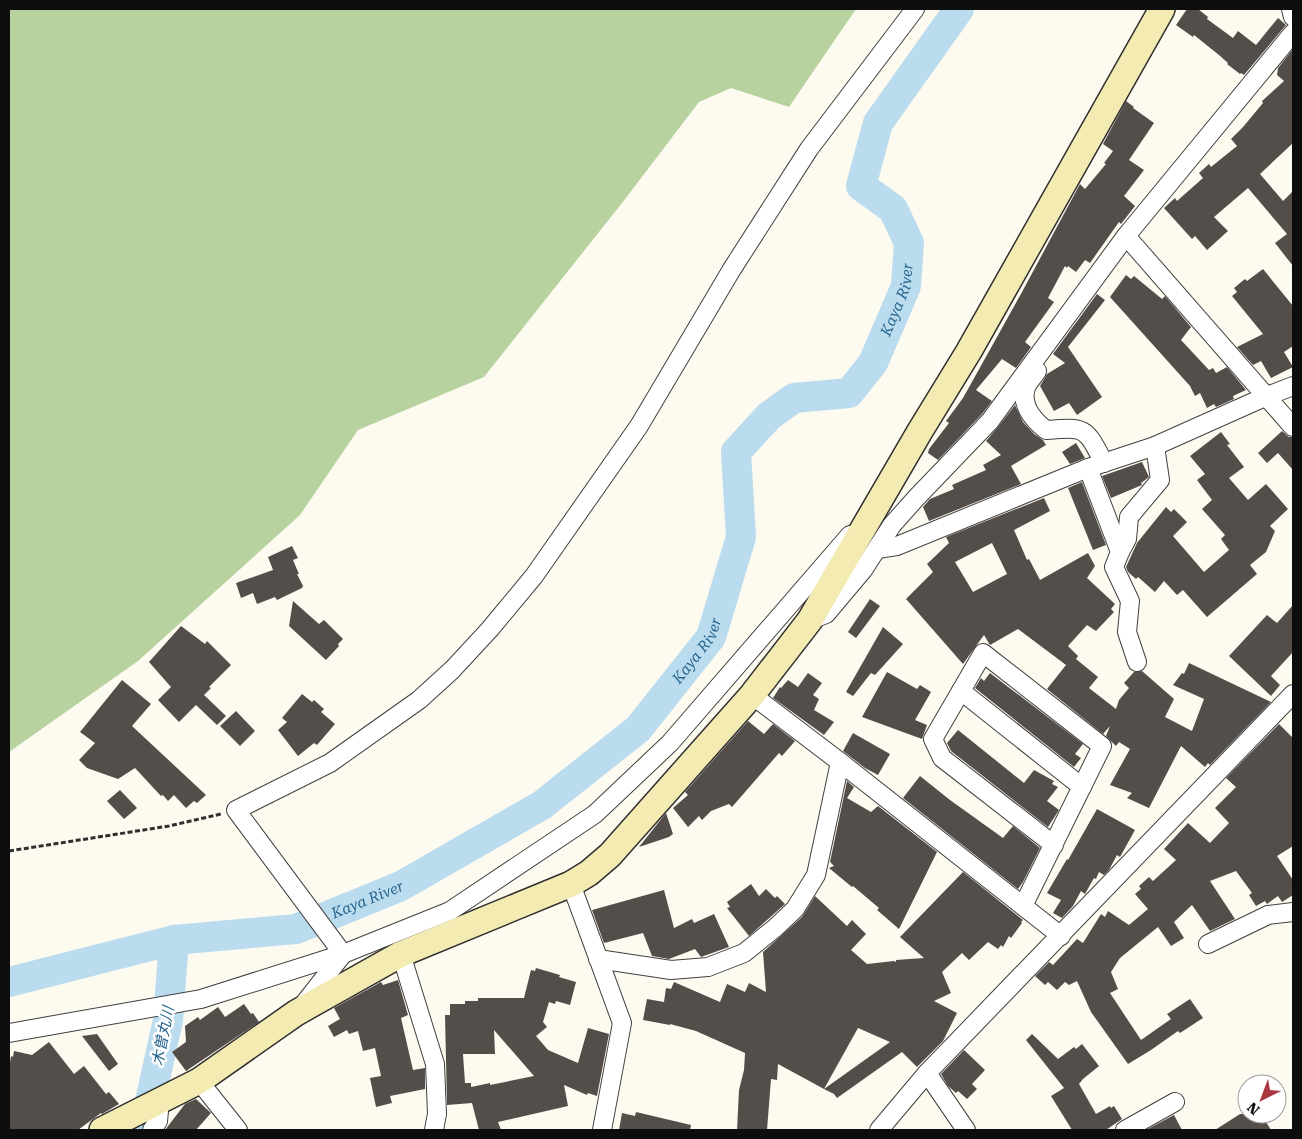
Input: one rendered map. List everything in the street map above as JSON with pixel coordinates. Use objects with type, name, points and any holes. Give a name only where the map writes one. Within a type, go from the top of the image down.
[{"type":"street","points":[[343,954],[238,812],[330,763],[418,700],[452,670],[534,576],[639,426],[732,269],[809,149],[915,9]]},
{"type":"street","points":[[102,1130],[199,1081],[296,1014],[402,954],[570,884],[590,873],[610,855],[752,695],[869,540],[969,351],[1162,9]]},
{"type":"street","points":[[1292,9],[1293,17]]},
{"type":"street","points":[[869,540],[892,525],[990,421],[1126,236],[1293,33]]},
{"type":"street","points":[[1126,236],[1293,427]]},
{"type":"street","points":[[1035,359],[1042,365],[1027,386],[1025,404],[1034,421],[1046,430],[1076,428],[1089,435],[1120,552]]},
{"type":"street","points":[[9,1032],[201,999],[343,954],[450,911],[595,814],[670,744],[852,533],[869,540],[897,546],[1096,466],[1155,446],[1293,386]]},
{"type":"street","points":[[1137,662],[1127,632],[1130,601],[1114,567],[1127,539],[1129,517],[1160,480],[1155,446]]},
{"type":"street","points":[[1023,906],[1054,845],[1102,746],[983,653],[933,739],[942,758],[1054,845]]},
{"type":"street","points":[[961,691],[1082,787]]},
{"type":"street","points":[[879,1130],[927,1073],[1293,694]]},
{"type":"street","points":[[752,695],[1061,936]]},
{"type":"street","points":[[598,959],[671,970],[708,967],[744,953],[775,928],[795,909],[816,875],[840,762]]},
{"type":"street","points":[[570,884],[622,1023],[602,1130]]},
{"type":"street","points":[[1208,944],[1268,915],[1293,912]]},
{"type":"street","points":[[296,1014],[343,954]]},
{"type":"street","points":[[402,954],[435,1064],[437,1114],[434,1130]]},
{"type":"street","points":[[927,1073],[966,1130]]},
{"type":"street","points":[[199,1081],[238,1130]]},
{"type":"street","points":[[152,1130],[158,1121],[160,1101]]},
{"type":"street","points":[[1136,1128],[1175,1102]]},
{"type":"path","points":[[9,851],[169,826],[238,812]]},
{"type":"green space","points":[[9,9],[856,9],[789,107],[731,88],[699,102],[622,203],[484,377],[358,430],[300,515],[138,661],[9,752]]},
{"type":"building","points":[[1187,9],[1198,9],[1208,17],[1207,19],[1233,38],[1238,31],[1256,45],[1278,18],[1286,25],[1244,75],[1227,64],[1194,35],[1193,37],[1176,25]]},
{"type":"building","points":[[1293,49],[1293,143],[1260,174],[1283,201],[1293,191],[1293,266],[1275,243],[1287,234],[1248,188],[1214,217],[1228,231],[1207,250],[1195,236],[1192,239],[1164,208],[1175,198],[1177,201],[1203,178],[1199,173],[1209,164],[1211,167],[1237,146],[1231,139],[1263,103],[1262,101],[1284,81],[1277,75],[1278,68]]},
{"type":"building","points":[[1126,101],[1154,123],[1129,160],[1144,170],[1124,196],[1135,206],[1121,224],[1119,222],[1090,263],[1085,260],[1076,272],[1065,266],[1048,298],[1054,302],[1025,342],[1031,347],[1016,368],[1002,359],[976,390],[992,401],[938,460],[928,453],[929,449],[949,423],[946,421],[963,398],[1080,184],[1085,189],[1106,164],[1104,163],[1113,151],[1103,144]]},
{"type":"building","points":[[1263,269],[1293,306],[1293,346],[1284,352],[1293,367],[1271,378],[1261,361],[1253,365],[1237,347],[1263,334],[1232,296],[1237,292],[1234,288]]},
{"type":"building","points":[[1126,275],[1131,279],[1134,276],[1162,299],[1165,296],[1191,327],[1181,340],[1209,370],[1213,368],[1216,373],[1227,367],[1246,390],[1233,396],[1234,399],[1216,407],[1214,404],[1207,408],[1200,393],[1195,396],[1190,386],[1110,297]]},
{"type":"building","points":[[1097,294],[1105,300],[1068,347],[1102,397],[1077,415],[1069,403],[1054,411],[1040,386],[1047,374],[1065,363],[1053,354]]},
{"type":"building","points":[[1015,405],[1023,422],[1046,445],[1011,466],[1021,484],[929,521],[923,507],[930,499],[954,489],[952,485],[986,470],[983,465],[1001,455],[986,441]]},
{"type":"building","points":[[1282,431],[1289,437],[1293,437],[1293,470],[1278,453],[1267,463],[1258,453]]},
{"type":"building","points":[[1221,432],[1230,444],[1227,445],[1244,467],[1229,478],[1248,500],[1266,484],[1288,509],[1270,526],[1275,531],[1266,552],[1250,565],[1257,574],[1207,617],[1183,590],[1177,595],[1164,581],[1155,592],[1138,577],[1136,579],[1128,572],[1126,567],[1137,543],[1166,507],[1171,512],[1174,509],[1187,522],[1173,536],[1204,572],[1229,550],[1221,539],[1225,535],[1202,509],[1212,500],[1197,480],[1205,474],[1190,456]]},
{"type":"building","points":[[1076,443],[1085,458],[1070,464],[1062,452]]},
{"type":"building","points":[[1142,462],[1149,477],[1141,483],[1142,485],[1111,498],[1102,476]]},
{"type":"building","points":[[1082,482],[1106,545],[1093,550],[1068,488]]},
{"type":"building","points":[[1044,498],[1050,511],[1014,530],[1027,560],[1029,559],[1040,580],[1088,553],[1095,566],[1087,578],[1115,604],[1111,609],[1114,612],[1096,631],[1087,625],[1068,646],[1078,656],[1076,659],[1098,677],[1089,688],[1116,709],[1119,700],[1129,688],[1124,683],[1134,672],[1142,671],[1174,699],[1165,717],[1192,731],[1204,699],[1173,685],[1182,673],[1184,674],[1189,663],[1271,702],[1210,765],[1208,763],[1205,767],[1181,746],[1149,808],[1127,798],[1132,793],[1110,785],[1130,749],[1119,742],[1116,746],[1106,736],[1110,726],[1103,734],[1047,689],[1066,665],[1018,629],[990,645],[984,635],[963,664],[906,599],[933,572],[927,564],[949,543],[946,537]],"holes":[[[992,543],[1007,574],[973,592],[955,562]]]},
{"type":"building","points":[[292,546],[298,558],[293,560],[303,586],[302,588],[277,600],[275,597],[257,604],[253,593],[241,598],[236,583],[273,570],[268,557]]},
{"type":"building","points":[[870,599],[880,606],[856,638],[848,632]]},
{"type":"building","points":[[293,601],[319,624],[324,620],[343,639],[326,660],[289,626]]},
{"type":"building","points":[[1293,605],[1293,652],[1271,676],[1280,685],[1271,696],[1229,656],[1267,615],[1277,623]]},
{"type":"building","points":[[181,626],[205,644],[207,641],[231,665],[209,687],[211,688],[204,695],[226,716],[217,725],[196,705],[179,722],[158,700],[171,687],[149,662]]},
{"type":"building","points":[[883,627],[903,644],[875,675],[871,673],[853,696],[846,692]]},
{"type":"building","points":[[887,672],[917,689],[920,685],[931,692],[915,720],[927,725],[922,739],[862,717]]},
{"type":"building","points":[[808,673],[822,683],[813,695],[819,699],[814,710],[834,722],[824,735],[773,698],[780,687],[788,680],[798,687]]},
{"type":"building","points":[[990,673],[1083,744],[1075,754],[1081,758],[1074,767],[975,688],[981,678],[984,681]]},
{"type":"building","points":[[122,680],[151,704],[132,726],[206,795],[197,803],[194,801],[186,808],[174,795],[168,801],[135,768],[118,779],[87,768],[79,760],[95,743],[80,732]]},
{"type":"building","points":[[302,694],[312,702],[314,700],[324,709],[321,712],[335,724],[317,745],[314,743],[298,756],[278,730],[287,722],[282,718]]},
{"type":"building","points":[[236,711],[255,731],[240,746],[220,726]]},
{"type":"building","points":[[748,721],[764,734],[773,724],[795,741],[782,756],[779,753],[732,807],[729,804],[711,811],[702,820],[699,816],[688,827],[673,808],[688,795],[685,792]]},
{"type":"building","points":[[1279,724],[1293,738],[1293,846],[1277,856],[1293,880],[1293,895],[1282,902],[1278,896],[1267,904],[1265,901],[1256,906],[1249,895],[1252,893],[1236,871],[1210,881],[1235,919],[1210,931],[1192,905],[1174,922],[1184,938],[1171,946],[1158,927],[1120,958],[1111,972],[1118,989],[1110,993],[1141,1040],[1171,1019],[1167,1014],[1190,999],[1203,1018],[1180,1033],[1178,1031],[1128,1064],[1091,1012],[1077,981],[1069,985],[1065,982],[1057,990],[1048,982],[1045,985],[1035,976],[1049,962],[1053,965],[1077,939],[1083,943],[1101,914],[1105,917],[1108,911],[1129,925],[1148,909],[1135,894],[1141,889],[1139,886],[1149,877],[1153,881],[1176,860],[1164,849],[1188,823],[1210,843],[1229,823],[1215,808],[1236,787],[1226,778]]},
{"type":"building","points":[[958,730],[1024,783],[1034,770],[1054,781],[1052,784],[1058,787],[1047,801],[1059,810],[1048,827],[951,751],[947,743]]},
{"type":"building","points":[[853,733],[890,754],[878,775],[865,768],[843,751]]},
{"type":"building","points":[[920,776],[1003,838],[1013,826],[1040,848],[1018,889],[903,798]]},
{"type":"building","points":[[847,781],[854,787],[847,798],[871,812],[878,806],[937,852],[899,929],[877,910],[879,908],[829,868],[834,866],[830,862]]},
{"type":"building","points":[[120,790],[137,808],[124,819],[107,801]]},
{"type":"building","points":[[1097,809],[1135,830],[1120,857],[1117,855],[1104,875],[1099,872],[1085,894],[1081,891],[1073,906],[1062,918],[1053,913],[1061,900],[1047,893]]},
{"type":"building","points":[[666,813],[673,834],[639,847]]},
{"type":"building","points":[[963,872],[1023,920],[1011,938],[1009,936],[1003,947],[1001,945],[998,949],[988,942],[969,960],[962,953],[942,972],[951,993],[934,1001],[957,1013],[943,1041],[917,1067],[902,1052],[837,1098],[834,1094],[824,1089],[778,1064],[777,1080],[771,1079],[767,1130],[737,1130],[739,1090],[744,1070],[745,1053],[696,1031],[670,1024],[643,1020],[647,999],[664,1002],[666,988],[671,989],[674,982],[720,1002],[727,984],[745,992],[749,983],[766,992],[763,952],[802,917],[815,896],[847,926],[852,920],[866,934],[851,950],[867,964],[924,958],[900,937]],"holes":[[[858,1028],[890,1042],[824,1089]]]},
{"type":"building","points":[[751,884],[759,896],[766,889],[785,904],[749,936],[727,908],[730,907],[727,902]]},
{"type":"building","points":[[664,890],[674,928],[692,919],[694,923],[714,914],[729,947],[701,957],[695,949],[669,959],[652,956],[643,933],[604,943],[592,910]]},
{"type":"building","points":[[536,968],[576,982],[570,1005],[556,1001],[555,1004],[549,1002],[543,1022],[547,1027],[536,1036],[548,1050],[578,1063],[588,1028],[609,1034],[597,1096],[588,1093],[587,1095],[564,1085],[568,1106],[498,1122],[501,1130],[479,1130],[472,1103],[447,1105],[445,1015],[450,1015],[450,1004],[465,1004],[465,1001],[478,1001],[478,998],[524,998],[531,970],[535,971]],"holes":[[[494,1030],[534,1076],[471,1087],[471,1083],[465,1083],[463,1054],[495,1054]]]},
{"type":"building","points":[[398,980],[408,1015],[401,1018],[413,1070],[425,1068],[425,1089],[390,1096],[392,1103],[376,1107],[370,1078],[381,1076],[375,1048],[363,1051],[358,1031],[349,1034],[347,1030],[334,1037],[328,1026],[340,1019],[334,1008],[381,982],[383,985]]},
{"type":"building","points":[[244,1004],[259,1022],[186,1071],[172,1052],[186,1042],[185,1026],[198,1017],[200,1020],[218,1007],[225,1017]]},
{"type":"building","points":[[97,1034],[118,1064],[109,1071],[82,1036]]},
{"type":"building","points":[[1032,1034],[1058,1059],[1074,1047],[1076,1049],[1082,1044],[1099,1066],[1079,1084],[1096,1114],[1110,1106],[1111,1108],[1114,1106],[1122,1119],[1106,1130],[1072,1130],[1051,1096],[1064,1088],[1026,1040]]},
{"type":"building","points":[[49,1042],[74,1074],[84,1066],[106,1094],[109,1092],[119,1104],[101,1113],[78,1130],[9,1130],[9,1068],[11,1056],[13,1057],[14,1051],[32,1055]]},
{"type":"building","points":[[964,1050],[985,1070],[972,1084],[977,1089],[967,1099],[958,1091],[956,1093],[948,1086],[941,1074]]},
{"type":"building","points":[[196,1099],[211,1113],[196,1130],[165,1130],[185,1104]]},
{"type":"building","points":[[636,1112],[691,1125],[690,1130],[619,1130],[622,1113],[635,1116]]},
{"type":"building","points":[[1174,1115],[1182,1130],[1146,1130]]},
{"type":"building","points":[[1237,1116],[1237,1124],[1267,1124],[1271,1130],[1215,1130]]},
{"type":"waterway","name":"Kaya River","points":[[9,982],[174,940],[296,929],[401,886],[542,805],[638,729],[711,637],[741,537],[736,452],[769,416],[794,398],[849,393],[873,363],[906,286],[909,243],[893,209],[861,186],[878,123],[959,9]]},
{"type":"waterway","name":"木曽丸川","points":[[142,1130],[145,1124],[168,1020],[174,940]]}]
